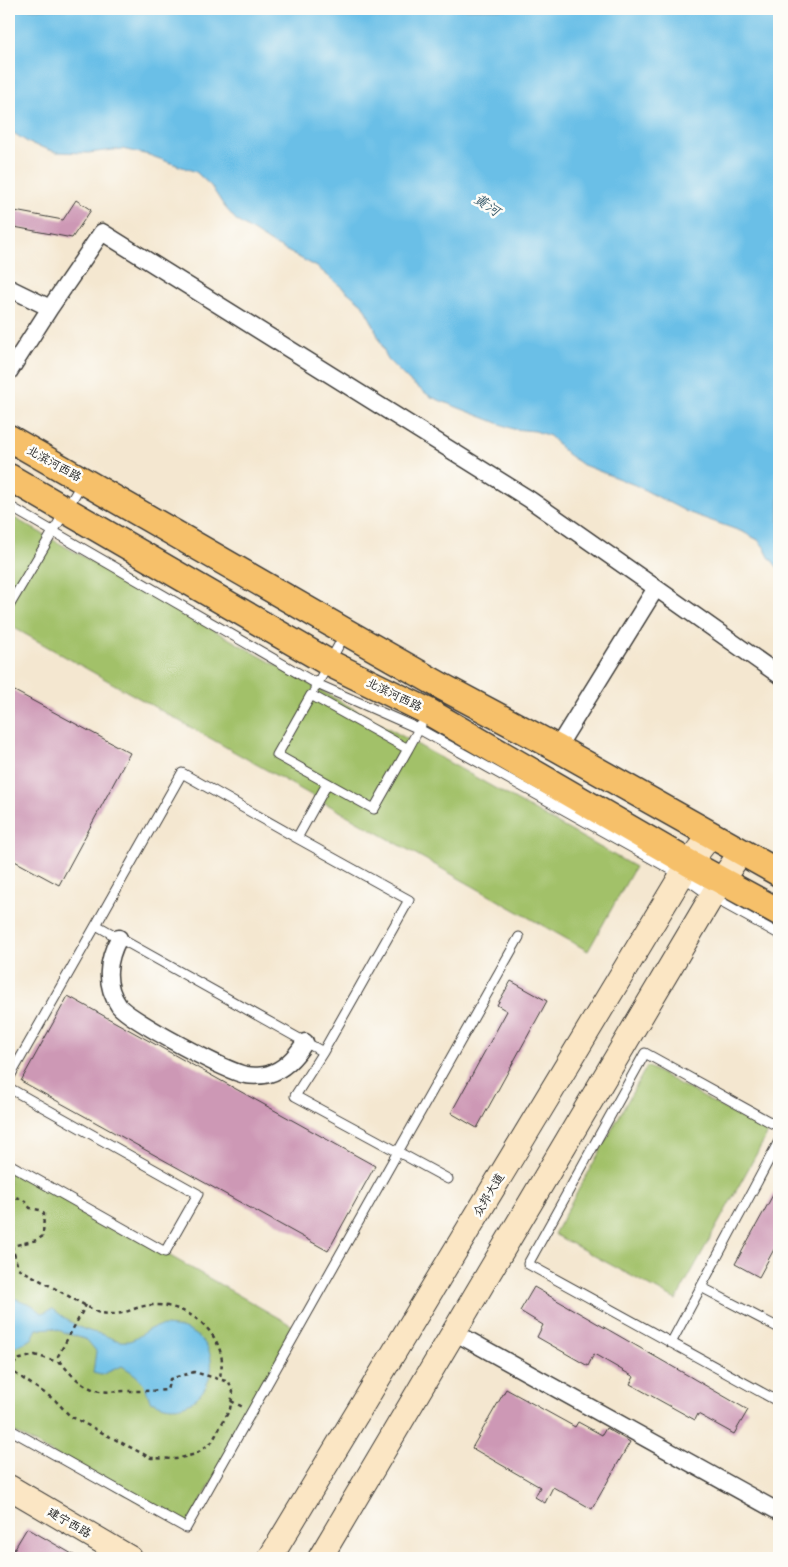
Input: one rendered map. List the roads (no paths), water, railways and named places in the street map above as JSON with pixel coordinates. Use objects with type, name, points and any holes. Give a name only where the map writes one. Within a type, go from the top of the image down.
[{"type":"main road","name":"北滨河西路","points":[[9,438],[346,632],[432,705],[716,889],[779,912]]},
{"type":"main road","name":"北滨河西路","points":[[9,478],[60,521],[323,673],[432,705],[557,748],[779,873]]},
{"type":"main road","name":"众邦大道","points":[[270,1558],[685,869],[711,835]]},
{"type":"main road","points":[[320,1558],[716,889],[741,852]]},
{"type":"main road","name":"建宁西路","points":[[9,1487],[130,1558]]},
{"type":"street","points":[[9,372],[102,232],[529,499],[779,675]]},
{"type":"street","points":[[9,288],[50,308]]},
{"type":"street","points":[[557,748],[656,588]]},
{"type":"street","points":[[119,938],[108,967],[110,988],[120,1007],[140,1022],[227,1069],[248,1076],[269,1074],[288,1064],[305,1042]]},
{"type":"street","points":[[454,1332],[779,1512]]},
{"type":"lane","points":[[9,606],[83,480]]},
{"type":"lane","points":[[9,506],[60,521]]},
{"type":"lane","points":[[346,632],[277,755],[374,809],[432,705]]},
{"type":"lane","points":[[311,694],[408,748]]},
{"type":"lane","points":[[9,1078],[182,773],[409,900],[323,1052],[295,1096],[448,1179]]},
{"type":"lane","points":[[297,838],[327,784]]},
{"type":"lane","points":[[716,889],[779,934]]},
{"type":"lane","points":[[96,925],[323,1052]]},
{"type":"lane","points":[[9,1429],[186,1528],[519,937]]},
{"type":"lane","points":[[779,1127],[645,1053],[528,1264],[779,1402]]},
{"type":"lane","points":[[9,1088],[198,1194],[165,1252],[9,1164]]},
{"type":"lane","points":[[671,1342],[779,1141]]},
{"type":"lane","points":[[701,1287],[779,1328]]},
{"type":"water","name":"黄河","points":[[9,9],[779,9],[779,569],[758,540],[743,532],[687,512],[635,485],[581,464],[566,453],[550,436],[535,431],[513,429],[431,397],[409,381],[388,360],[362,304],[317,267],[270,242],[237,221],[211,186],[196,172],[149,155],[122,149],[88,153],[56,152],[29,143],[9,130]]},
{"type":"water","points":[[9,1296],[32,1305],[42,1313],[53,1309],[79,1327],[119,1341],[132,1340],[149,1329],[161,1326],[189,1331],[204,1343],[210,1355],[211,1368],[208,1381],[202,1392],[192,1401],[179,1406],[165,1406],[150,1401],[146,1389],[140,1380],[122,1366],[101,1375],[93,1373],[96,1351],[87,1340],[52,1328],[37,1329],[32,1339],[9,1350]]}]
